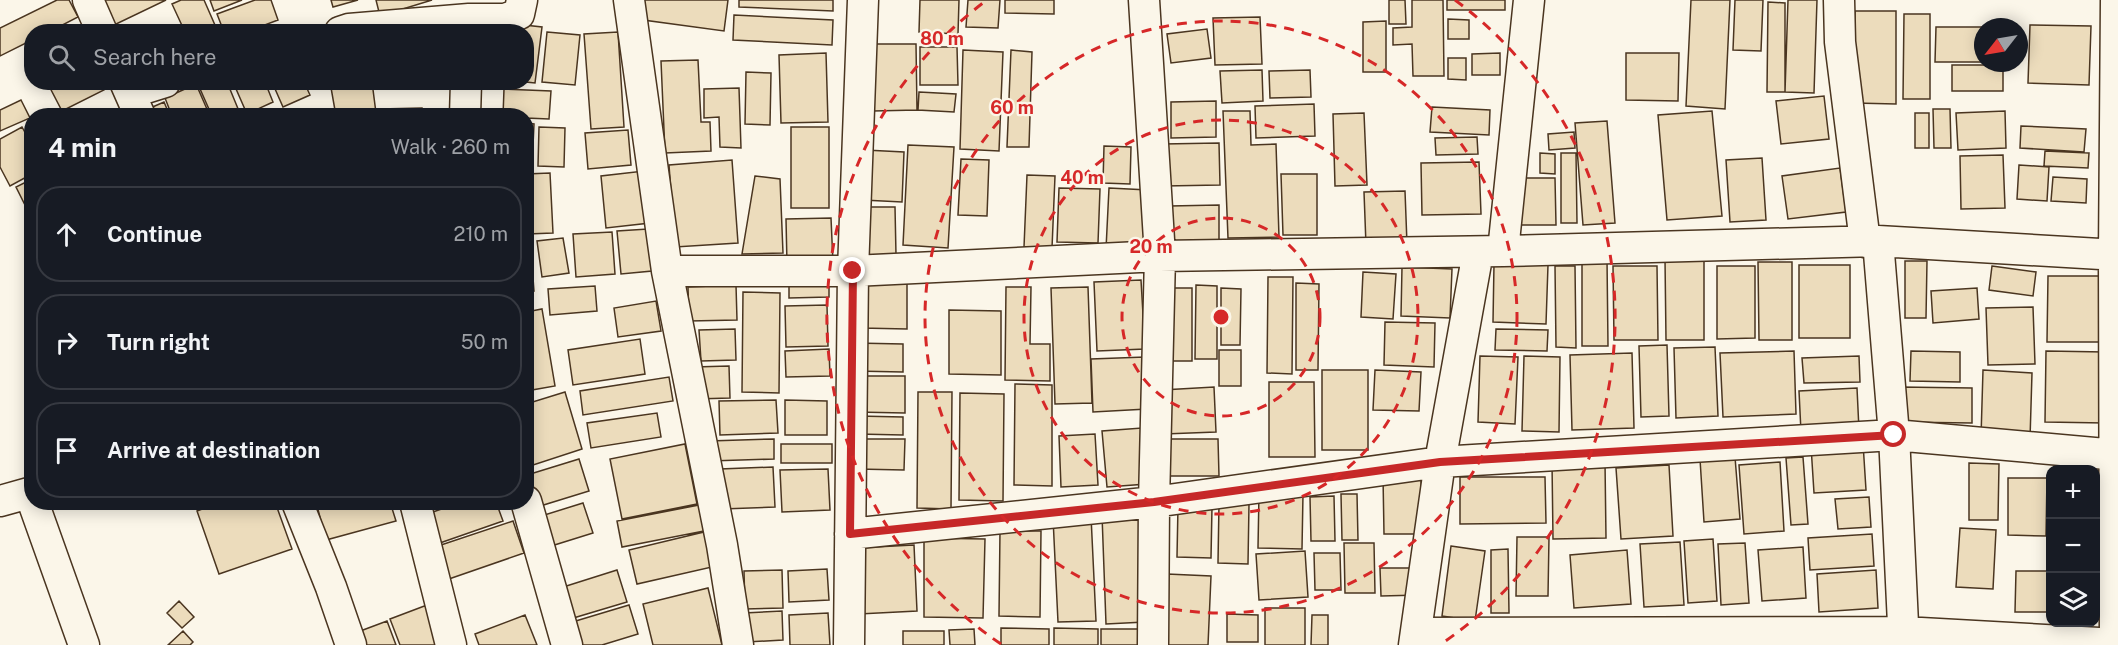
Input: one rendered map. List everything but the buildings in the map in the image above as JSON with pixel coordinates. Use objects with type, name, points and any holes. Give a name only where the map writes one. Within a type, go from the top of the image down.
[{"type":"street","points":[[88,0],[98,24]]},
{"type":"street","points":[[398,24],[467,17],[505,19],[519,14],[522,0]]},
{"type":"street","points":[[630,0],[667,272],[722,545],[738,645]]},
{"type":"street","points":[[849,645],[853,271],[863,0]]},
{"type":"street","points":[[1144,0],[1160,256],[1153,645]]},
{"type":"street","points":[[1529,0],[1490,252],[1440,462],[1415,639],[1904,639],[2116,644],[2116,0]]},
{"type":"street","points":[[1839,0],[1840,42],[1871,242],[1894,435],[1904,639]]},
{"type":"street","points":[[131,97],[147,90]]},
{"type":"street","points":[[465,108],[466,90]]},
{"type":"street","points":[[667,272],[853,271],[1160,256],[1490,252],[1871,242],[2116,255]]},
{"type":"street","points":[[850,534],[1154,502],[1440,462],[1894,435],[2116,455]]},
{"type":"street","points":[[0,501],[24,495]]},
{"type":"street","points":[[35,510],[84,645]]},
{"type":"street","points":[[300,510],[351,645]]},
{"type":"street","points":[[417,510],[451,645]]},
{"type":"street","points":[[529,510],[567,645]]},
{"type":"route","points":[[853,271],[850,534],[1154,502],[1440,462],[1894,435]]}]
